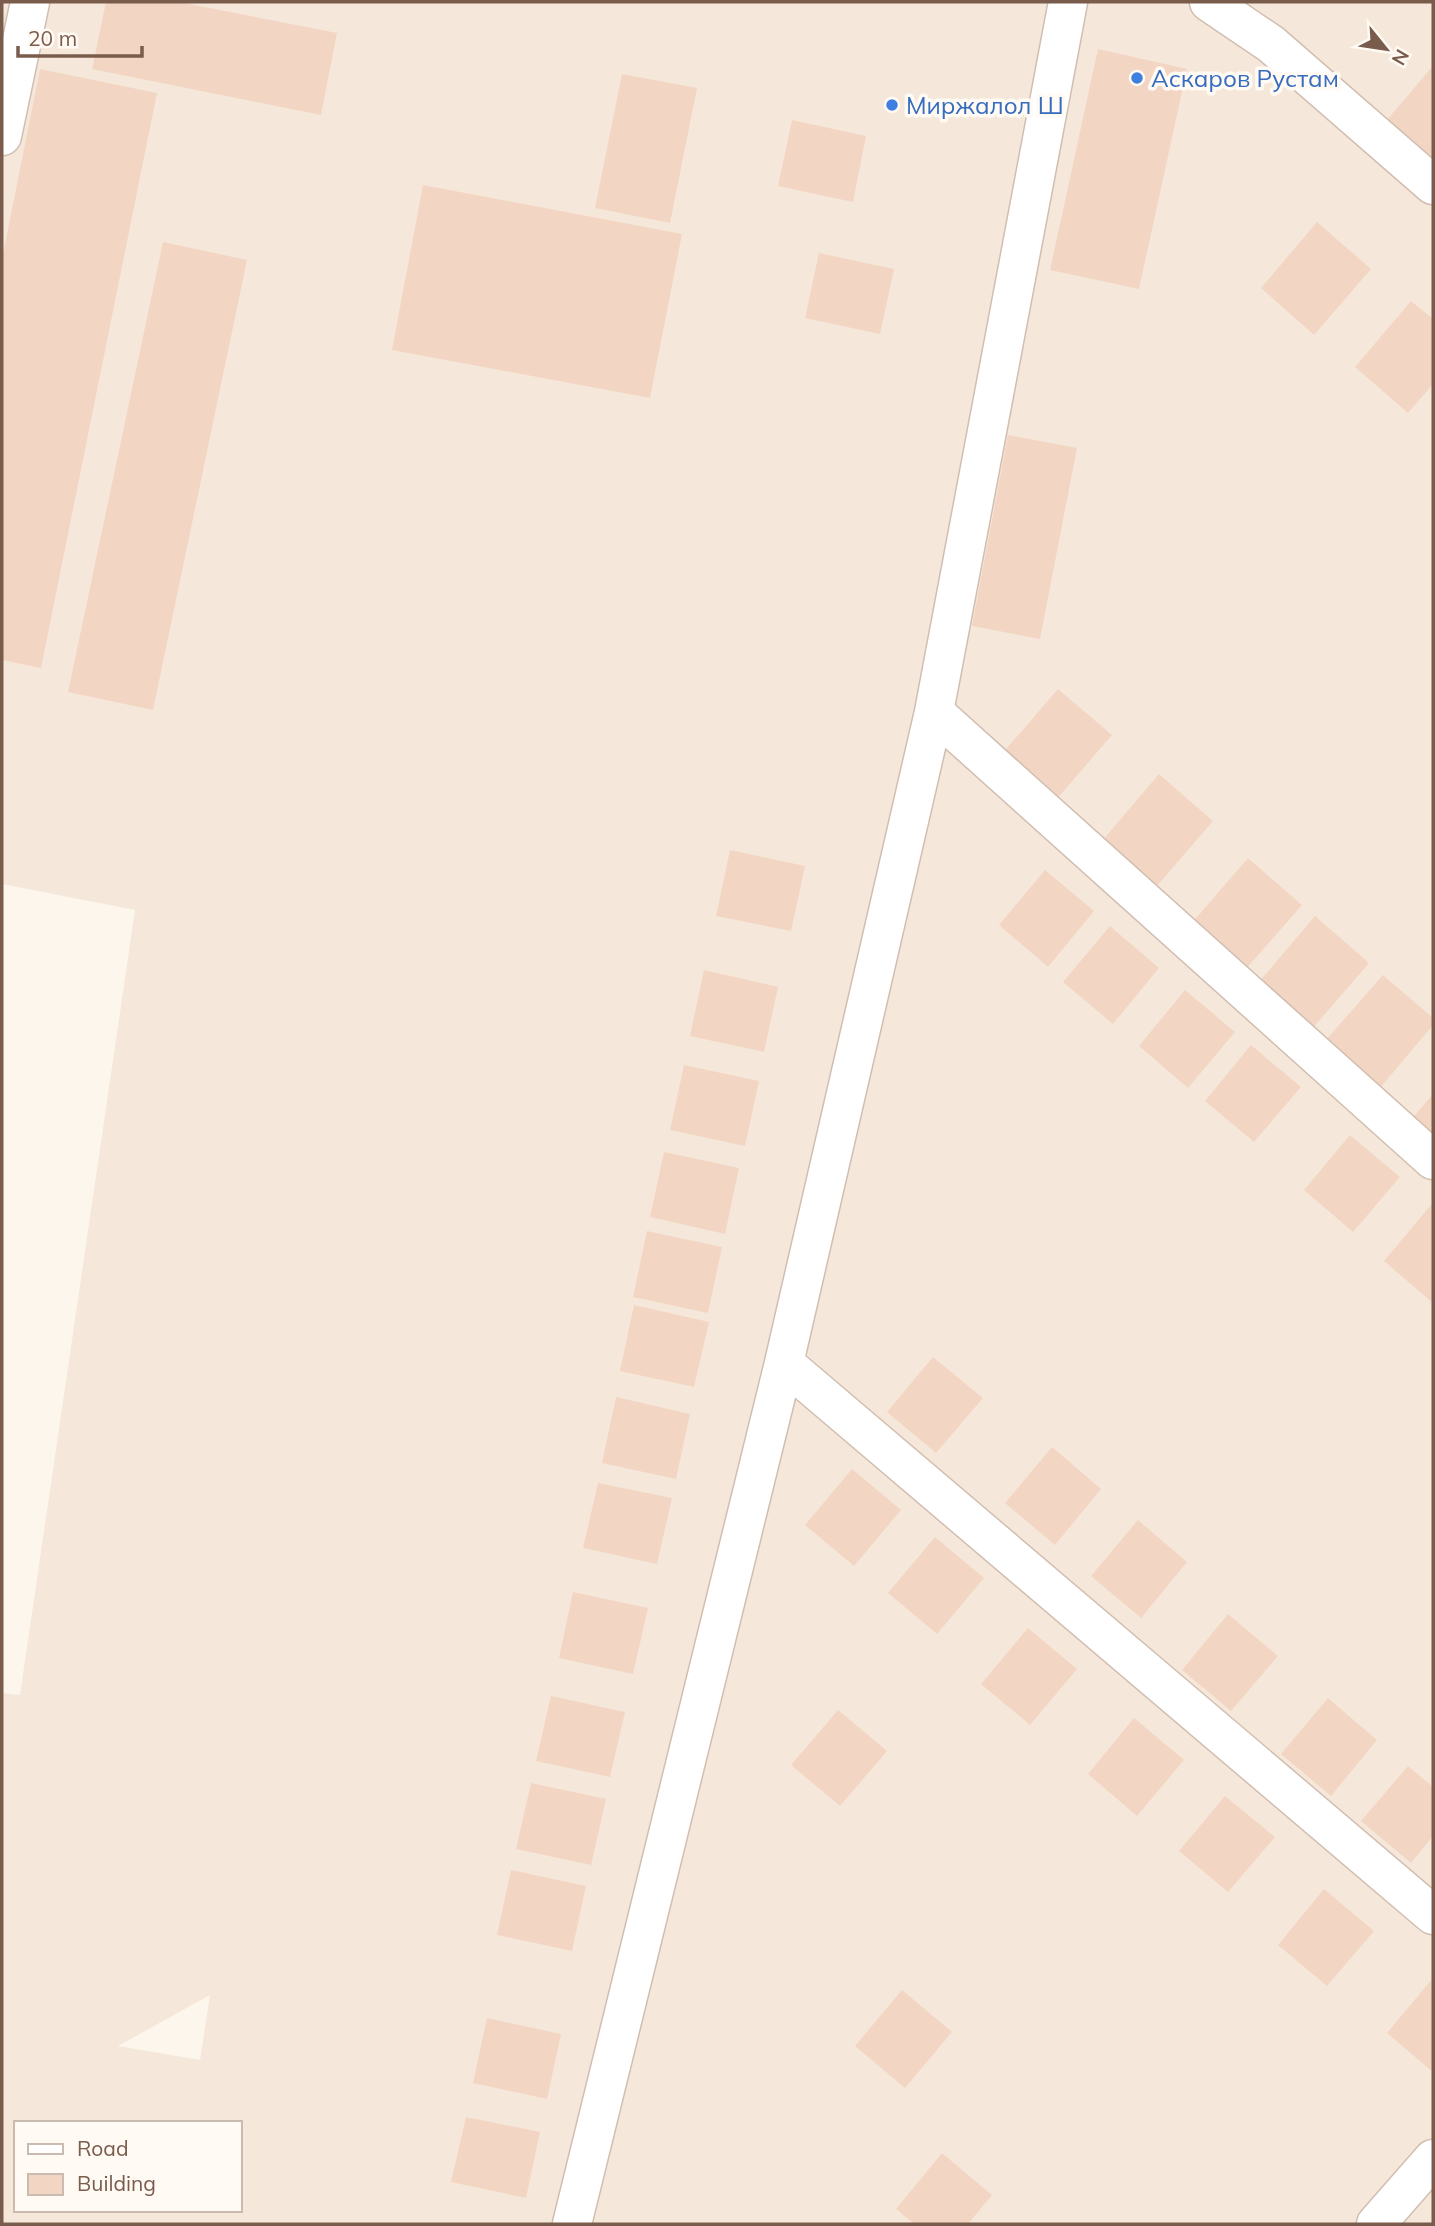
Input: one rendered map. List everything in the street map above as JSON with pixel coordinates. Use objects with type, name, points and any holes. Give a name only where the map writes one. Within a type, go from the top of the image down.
[{"type":"street","points":[[2,136],[30,2]]},
{"type":"street","points":[[572,2224],[784,1363],[934,712],[1068,2]]},
{"type":"street","points":[[1209,2],[1271,44],[1433,186]]},
{"type":"street","points":[[934,712],[1433,1160]]},
{"type":"street","points":[[784,1363],[1433,1915]]},
{"type":"street","points":[[1376,2224],[1433,2159]]},
{"type":"shaded area","points":[[2,2],[1433,2],[1433,2224],[2,2224],[2,1693],[20,1695],[135,910],[2,884]],"holes":[[[210,1995],[200,2060],[118,2046]]]},
{"type":"building","points":[[106,2],[179,2],[337,33],[321,115],[92,69]]},
{"type":"building","points":[[1098,49],[1187,69],[1139,289],[1050,270]]},
{"type":"building","points":[[1433,66],[1433,161],[1386,121]]},
{"type":"building","points":[[40,69],[157,93],[41,668],[2,660],[2,259]]},
{"type":"building","points":[[622,74],[697,88],[670,223],[595,208]]},
{"type":"building","points":[[792,120],[866,136],[853,202],[778,186]]},
{"type":"building","points":[[423,185],[682,234],[650,398],[392,350]]},
{"type":"building","points":[[1317,222],[1371,269],[1314,335],[1261,288]]},
{"type":"building","points":[[163,242],[247,260],[153,710],[68,692]]},
{"type":"building","points":[[819,253],[894,269],[880,334],[805,318]]},
{"type":"building","points":[[1411,301],[1433,319],[1433,384],[1408,413],[1355,367]]},
{"type":"building","points":[[1008,435],[1077,448],[1040,639],[972,626]]},
{"type":"building","points":[[1058,689],[1112,735],[1055,801],[1001,755]]},
{"type":"building","points":[[1159,774],[1213,821],[1156,887],[1102,841]]},
{"type":"building","points":[[730,850],[805,866],[791,931],[716,916]]},
{"type":"building","points":[[1248,858],[1302,905],[1244,971],[1191,924]]},
{"type":"building","points":[[1045,870],[1094,911],[1048,967],[999,925]]},
{"type":"building","points":[[1315,916],[1369,963],[1312,1029],[1258,983]]},
{"type":"building","points":[[1110,926],[1159,968],[1113,1024],[1063,982]]},
{"type":"building","points":[[704,970],[778,987],[764,1052],[690,1036]]},
{"type":"building","points":[[1383,975],[1433,1018],[1433,1025],[1380,1088],[1325,1041]]},
{"type":"building","points":[[1185,990],[1235,1032],[1188,1088],[1139,1046]]},
{"type":"building","points":[[1251,1045],[1301,1087],[1254,1142],[1205,1101]]},
{"type":"building","points":[[684,1065],[759,1081],[745,1146],[670,1130]]},
{"type":"building","points":[[1433,1094],[1433,1133],[1414,1116]]},
{"type":"building","points":[[1350,1135],[1400,1177],[1353,1232],[1304,1190]]},
{"type":"building","points":[[664,1152],[739,1168],[725,1234],[650,1217]]},
{"type":"building","points":[[1431,1205],[1433,1208],[1433,1303],[1384,1261]]},
{"type":"building","points":[[647,1231],[722,1247],[708,1313],[633,1297]]},
{"type":"building","points":[[634,1305],[709,1322],[694,1387],[620,1371]]},
{"type":"building","points":[[933,1357],[983,1398],[936,1453],[887,1412]]},
{"type":"building","points":[[616,1397],[690,1414],[676,1479],[602,1463]]},
{"type":"building","points":[[1052,1447],[1101,1489],[1055,1545],[1005,1503]]},
{"type":"building","points":[[852,1469],[901,1510],[854,1566],[805,1525]]},
{"type":"building","points":[[598,1483],[672,1498],[657,1564],[583,1548]]},
{"type":"building","points":[[1138,1520],[1187,1562],[1141,1618],[1091,1576]]},
{"type":"building","points":[[935,1537],[984,1578],[937,1634],[888,1593]]},
{"type":"building","points":[[573,1592],[648,1608],[633,1674],[559,1658]]},
{"type":"building","points":[[1228,1614],[1278,1656],[1231,1711],[1182,1670]]},
{"type":"building","points":[[1028,1628],[1077,1669],[1030,1725],[981,1684]]},
{"type":"building","points":[[551,1696],[625,1712],[610,1777],[536,1761]]},
{"type":"building","points":[[1328,1698],[1377,1740],[1331,1796],[1281,1754]]},
{"type":"building","points":[[838,1710],[887,1751],[840,1806],[791,1765]]},
{"type":"building","points":[[1134,1718],[1184,1760],[1137,1816],[1088,1774]]},
{"type":"building","points":[[1408,1766],[1433,1787],[1433,1836],[1411,1863],[1361,1821]]},
{"type":"building","points":[[531,1783],[606,1799],[591,1865],[516,1849]]},
{"type":"building","points":[[1225,1796],[1275,1837],[1228,1892],[1179,1851]]},
{"type":"building","points":[[511,1870],[586,1886],[572,1951],[497,1935]]},
{"type":"building","points":[[1324,1889],[1374,1931],[1327,1986],[1278,1945]]},
{"type":"building","points":[[1433,1978],[1433,2072],[1387,2033]]},
{"type":"building","points":[[902,1990],[952,2032],[905,2088],[855,2046]]},
{"type":"building","points":[[487,2018],[561,2034],[547,2099],[473,2083]]},
{"type":"building","points":[[466,2117],[540,2132],[526,2198],[451,2182]]},
{"type":"building","points":[[942,2153],[992,2195],[968,2224],[914,2224],[896,2209]]},
{"type":"place","name":"Аскаров Рустам","points":[[1137,78]]},
{"type":"place","name":"Миржалол Ш","points":[[892,105]]}]
